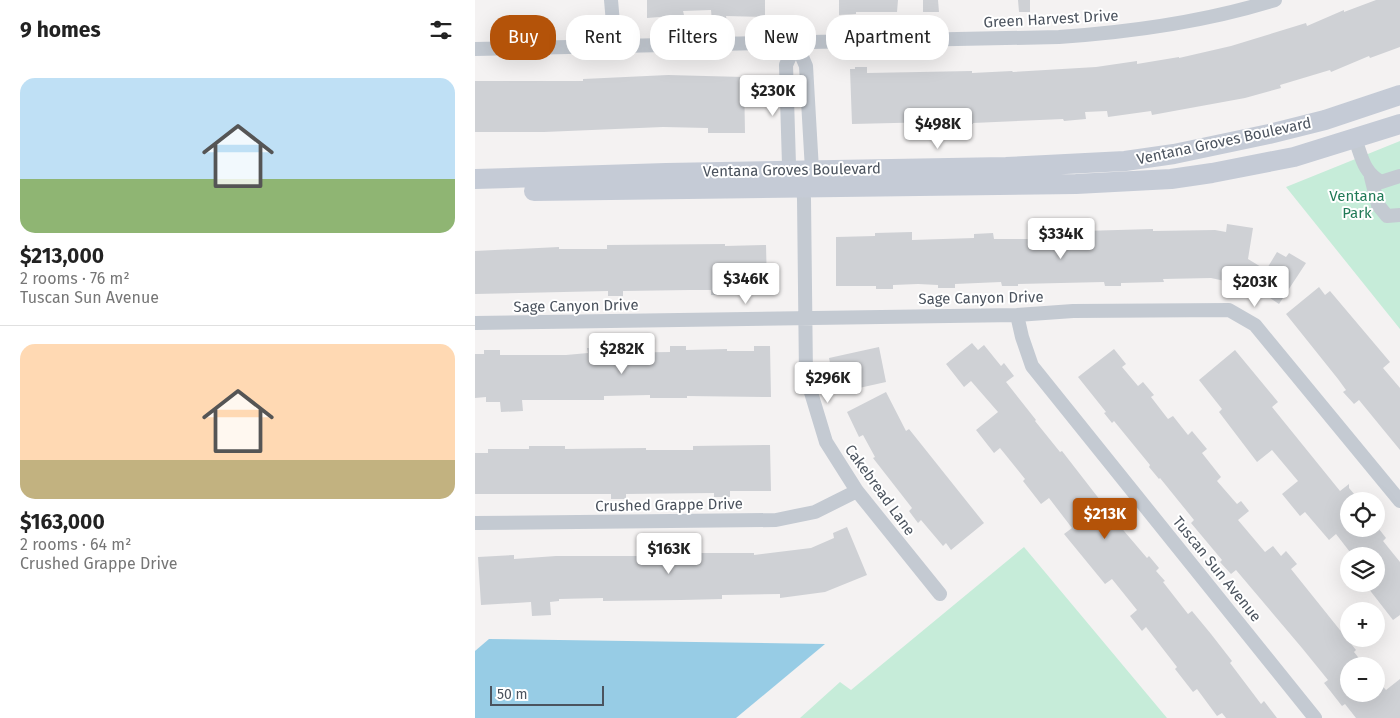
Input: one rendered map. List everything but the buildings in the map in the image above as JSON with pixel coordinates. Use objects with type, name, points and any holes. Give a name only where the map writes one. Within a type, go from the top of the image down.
[{"type":"street","points":[[611,0],[612,15]]},
{"type":"street","name":"Green Harvest Drive","points":[[816,42],[1059,37],[1116,33],[1163,26],[1275,0]]},
{"type":"street","name":"Green Harvest Drive","points":[[640,45],[745,43]]},
{"type":"street","name":"Green Harvest Drive","points":[[475,49],[566,47]]},
{"type":"street","points":[[788,60],[786,65],[789,170]]},
{"type":"street","name":"Cakebread Lane","points":[[804,60],[806,66],[807,179],[804,318],[806,376],[826,442],[857,491],[940,594]]},
{"type":"street","name":"Ventana Groves Boulevard","points":[[475,191],[807,179],[1125,161],[1221,145],[1340,115],[1400,95]]},
{"type":"street","points":[[1340,115],[1355,139],[1366,171],[1371,177],[1381,182],[1400,176]]},
{"type":"street","name":"Ventana Groves Boulevard","points":[[475,179],[789,170],[807,179],[1075,184],[1171,179],[1266,163],[1355,139],[1400,124]]},
{"type":"street","points":[[1371,177],[1378,205],[1387,216],[1400,215]]},
{"type":"street","name":"Sage Canyon Drive","points":[[475,323],[1017,315],[1073,311],[1229,310],[1255,325],[1400,501]]},
{"type":"street","name":"Tuscan Sun Avenue","points":[[1017,315],[1032,366],[1315,718]]},
{"type":"street","name":"Crushed Grappe Drive","points":[[475,523],[776,520],[815,512],[857,491]]},
{"type":"green space","name":"Ventana Park","points":[[1400,141],[1400,329],[1286,187]]},
{"type":"green space","points":[[1024,547],[1167,718],[800,718],[840,682],[851,690]]},
{"type":"water","points":[[489,639],[825,644],[736,718],[475,718],[475,651]]}]
